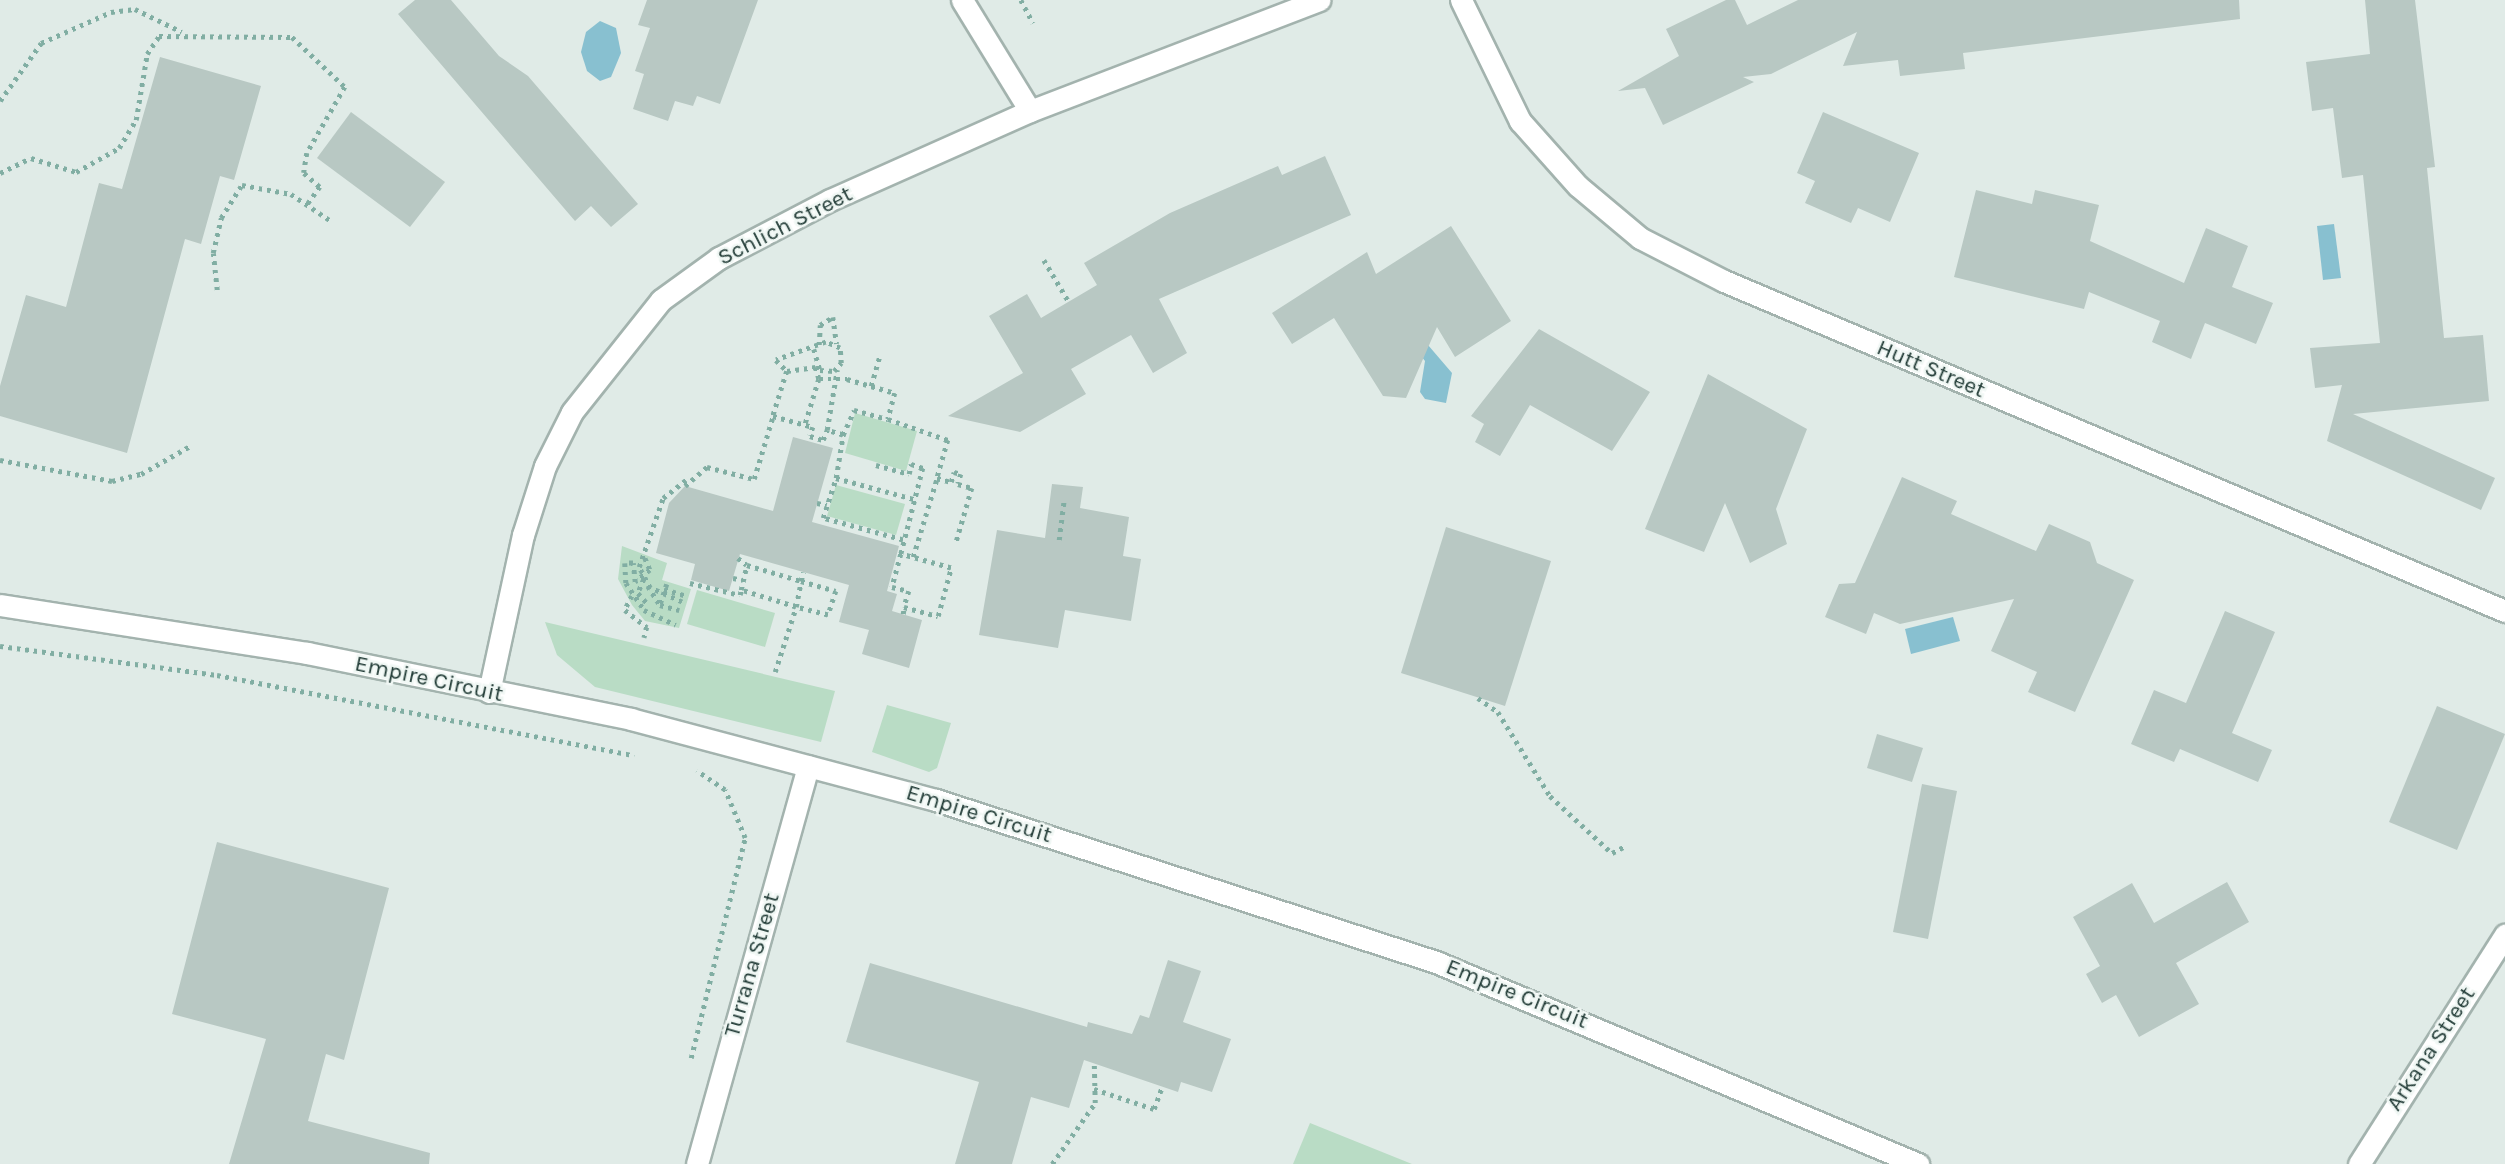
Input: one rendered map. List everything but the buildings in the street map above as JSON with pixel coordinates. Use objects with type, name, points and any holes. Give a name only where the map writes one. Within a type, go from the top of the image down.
[{"type":"street","points":[[962,0],[1030,111]]},
{"type":"street","name":"Schlich Street","points":[[489,692],[523,535],[545,466],[572,412],[661,300],[719,258],[830,200],[1030,111],[1319,0]]},
{"type":"street","name":"Hutt Street","points":[[1461,0],[1520,121],[1578,186],[1640,238],[1724,281],[2505,611]]},
{"type":"street","name":"Empire Circuit","points":[[0,605],[307,653],[631,719],[1031,829],[1436,962],[1918,1164]]},
{"type":"street","name":"Turrana Street","points":[[697,1164],[808,766]]},
{"type":"street","name":"Arkana Street","points":[[2359,1164],[2505,935]]},
{"type":"path","points":[[1021,0],[1032,23]]},
{"type":"path","points":[[0,101],[41,43],[111,12],[135,9],[183,32]]},
{"type":"path","points":[[0,173],[31,158],[76,172],[120,148],[136,120],[151,43],[183,32],[292,37],[345,88],[307,153],[304,173],[320,187],[307,205]]},
{"type":"path","points":[[217,290],[214,253],[231,194],[242,185],[262,187],[307,205],[331,221]]},
{"type":"path","points":[[1044,261],[1069,302]]},
{"type":"path","points":[[773,416],[813,427],[810,436],[823,440],[836,401],[832,383],[838,368],[833,317],[820,325],[819,345]]},
{"type":"path","points":[[787,371],[776,360],[791,350],[837,345]]},
{"type":"path","points":[[805,425],[819,379],[814,349]]},
{"type":"path","points":[[871,386],[880,354]]},
{"type":"path","points":[[787,371],[816,367],[838,368]]},
{"type":"path","points":[[679,610],[660,605],[644,578],[645,558],[663,498],[707,467],[754,479],[787,371]]},
{"type":"path","points":[[819,379],[832,383],[843,379],[895,393],[888,419]]},
{"type":"path","points":[[903,540],[823,518],[843,435],[854,410],[948,440],[913,557]]},
{"type":"path","points":[[827,430],[843,435]]},
{"type":"path","points":[[0,460],[112,481],[141,474],[190,446]]},
{"type":"path","points":[[876,465],[909,474],[911,464],[923,468],[892,587],[909,591],[902,614]]},
{"type":"path","points":[[937,478],[951,482],[954,472],[961,474],[958,484],[972,488],[956,543]]},
{"type":"path","points":[[831,477],[914,499]]},
{"type":"path","points":[[1059,540],[1065,501]]},
{"type":"path","points":[[817,503],[827,505]]},
{"type":"path","points":[[848,531],[849,525]]},
{"type":"path","points":[[901,554],[951,568],[937,617],[904,607]]},
{"type":"path","points":[[645,558],[650,570],[638,593],[647,603]]},
{"type":"path","points":[[738,558],[747,565],[836,591],[828,615],[741,590]]},
{"type":"path","points":[[644,578],[631,581],[633,564],[625,563],[632,596],[651,616],[676,625]]},
{"type":"path","points":[[690,583],[740,595],[747,565]]},
{"type":"path","points":[[775,672],[796,607],[803,572]]},
{"type":"path","points":[[733,578],[743,580]]},
{"type":"path","points":[[648,586],[662,596],[682,602]]},
{"type":"path","points":[[660,605],[666,586],[684,596]]},
{"type":"path","points":[[632,596],[625,610],[645,624],[644,639]]},
{"type":"path","points":[[0,646],[217,675],[638,756]]},
{"type":"path","points":[[1478,698],[1497,712],[1550,796],[1612,853],[1625,846]]},
{"type":"path","points":[[688,1070],[745,838],[725,790],[692,769]]},
{"type":"path","points":[[1052,1164],[1091,1112],[1094,1063]]},
{"type":"path","points":[[1094,1089],[1154,1109],[1162,1087]]},
{"type":"green space","points":[[855,413],[917,431],[906,471],[845,453]]},
{"type":"green space","points":[[836,485],[905,504],[896,535],[827,516]]},
{"type":"green space","points":[[622,546],[667,563],[662,580],[691,589],[679,628],[645,621],[632,605],[618,579]]},
{"type":"green space","points":[[697,590],[775,613],[765,647],[687,624]]},
{"type":"green space","points":[[545,622],[835,691],[821,742],[595,687],[557,655]]},
{"type":"green space","points":[[887,705],[951,723],[937,768],[929,772],[872,752]]},
{"type":"green space","points":[[1310,1123],[1412,1164],[1293,1164]]},
{"type":"water","points":[[600,21],[616,28],[621,53],[611,77],[600,81],[587,71],[581,52],[586,32]]},
{"type":"water","points":[[2334,224],[2341,278],[2323,280],[2317,226]]},
{"type":"water","points":[[1428,345],[1452,373],[1446,403],[1425,399],[1420,392],[1425,361],[1418,352]]},
{"type":"water","points":[[1953,617],[1960,641],[1911,654],[1905,629]]}]
